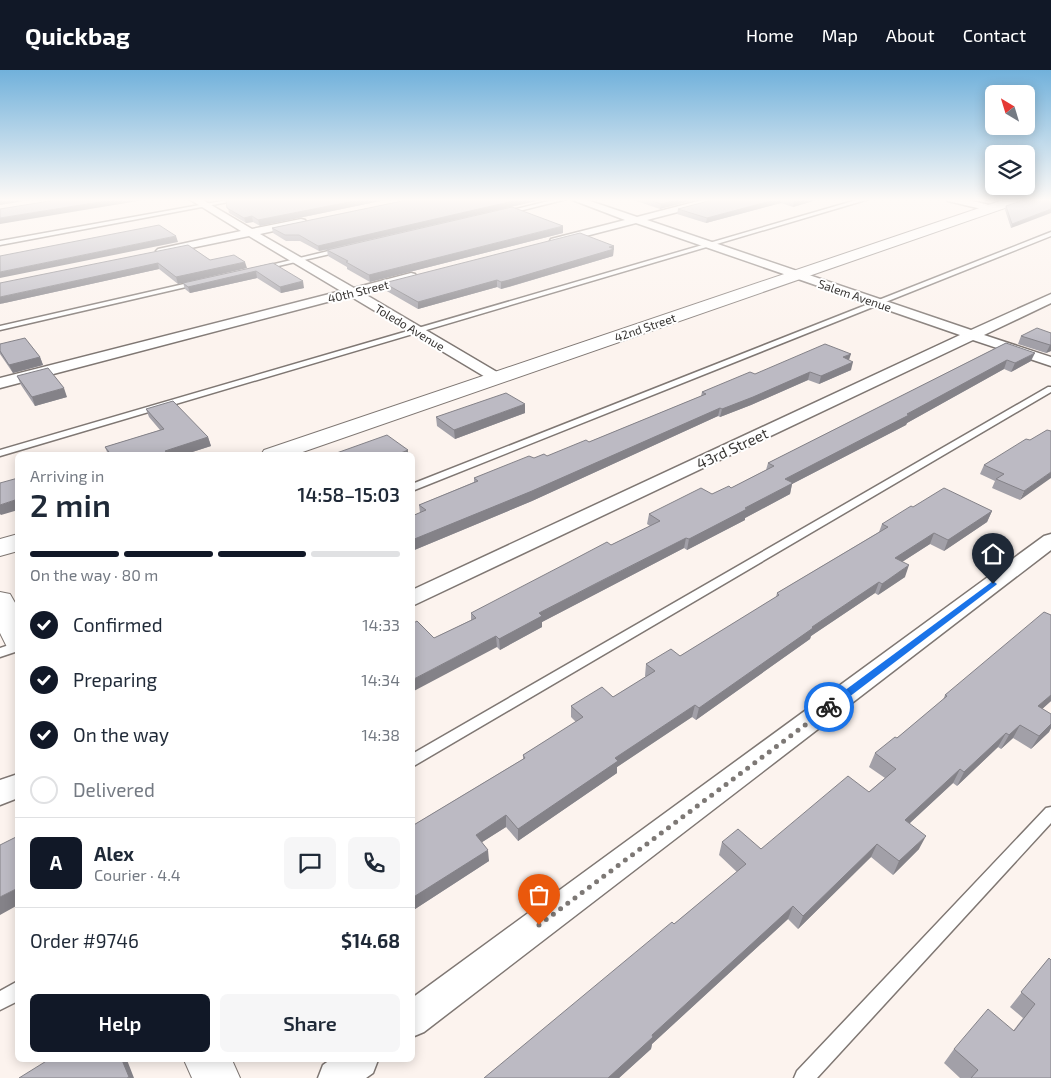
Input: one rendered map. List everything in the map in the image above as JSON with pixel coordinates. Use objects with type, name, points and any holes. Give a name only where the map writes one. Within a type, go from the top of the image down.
[{"type":"street","points":[[154,252],[183,246]]},
{"type":"street","name":"Toledo Avenue","points":[[274,246],[497,378]]},
{"type":"street","name":"Salem Avenue","points":[[712,246],[1051,362]]},
{"type":"street","name":"42nd Street","points":[[281,452],[880,246]]},
{"type":"street","name":"40th Street","points":[[0,383],[428,273]]},
{"type":"street","name":"43rd Street","points":[[415,598],[1051,298]]},
{"type":"street","points":[[415,1018],[1051,540]]},
{"type":"street","points":[[0,548],[15,543]]},
{"type":"street","points":[[0,601],[15,634]]},
{"type":"street","points":[[0,793],[15,786]]},
{"type":"street","points":[[209,1062],[216,1078]]},
{"type":"street","points":[[336,1078],[357,1062]]},
{"type":"lane","points":[[0,453],[705,246]]},
{"type":"lane","points":[[415,487],[1021,246]]},
{"type":"lane","points":[[249,271],[345,249]]},
{"type":"lane","points":[[0,328],[201,282]]},
{"type":"lane","points":[[415,759],[1051,389]]},
{"type":"lane","points":[[0,653],[15,647]]},
{"type":"lane","points":[[804,1078],[1051,813]]},
{"type":"lane","points":[[0,1001],[15,992]]},
{"type":"building","points":[[51,246],[127,246],[0,272],[0,256]]},
{"type":"building","points":[[183,246],[190,246],[210,260],[234,255],[245,262],[176,277],[158,263],[0,297],[0,283]]},
{"type":"building","points":[[344,246],[484,246],[369,275],[327,250]]},
{"type":"building","points":[[529,246],[614,246],[609,247],[614,249],[509,280],[501,282],[497,280],[418,302],[384,283]]},
{"type":"building","points":[[273,263],[303,281],[280,287],[256,271],[188,287],[183,283]]},
{"type":"building","points":[[1037,328],[1051,333],[1051,345],[1021,336]]},
{"type":"building","points":[[25,338],[40,357],[9,365],[0,351],[0,344]]},
{"type":"building","points":[[1006,343],[1035,353],[1015,363],[1007,360],[907,414],[909,415],[785,479],[793,483],[745,508],[747,509],[539,613],[542,616],[499,639],[496,636],[415,678],[415,622],[417,621],[434,638],[476,618],[471,613],[607,542],[611,545],[660,521],[649,514],[701,488],[712,494],[729,486],[731,488],[774,466],[768,463]]},
{"type":"building","points":[[825,344],[851,354],[843,357],[853,362],[821,376],[810,372],[753,397],[722,409],[720,408],[532,491],[415,539],[415,515],[426,510],[419,505],[478,481],[474,478],[529,456],[534,458],[544,454],[547,456],[586,440],[589,442],[706,394],[702,392],[750,372],[755,374]]},
{"type":"building","points":[[48,368],[64,388],[32,397],[17,376]]},
{"type":"building","points":[[506,393],[525,404],[454,430],[436,417]]},
{"type":"building","points":[[173,401],[208,437],[166,452],[109,452],[105,447],[164,429],[146,409]]},
{"type":"building","points":[[1047,430],[1051,431],[1051,472],[1024,491],[996,479],[1004,474],[984,465],[1026,439],[1030,440]]},
{"type":"building","points":[[387,435],[408,450],[403,452],[339,452]]},
{"type":"building","points":[[15,479],[15,500],[0,505],[0,483]]},
{"type":"building","points":[[944,488],[992,511],[948,540],[934,533],[895,558],[909,565],[882,584],[879,582],[812,627],[699,708],[695,705],[615,758],[618,761],[518,829],[506,815],[476,835],[488,850],[415,896],[415,824],[525,758],[523,755],[583,717],[571,706],[602,687],[613,697],[655,671],[646,664],[671,649],[680,656],[779,595],[777,593],[888,527],[882,524],[911,506],[913,507]]},
{"type":"building","points":[[1044,612],[1051,615],[1051,695],[1038,706],[1051,714],[1051,724],[1039,736],[1020,725],[1009,735],[1006,733],[964,772],[960,769],[905,820],[926,836],[899,861],[877,844],[803,916],[793,906],[652,1035],[653,1037],[608,1078],[484,1078],[672,922],[674,924],[746,864],[722,842],[738,829],[761,849],[848,776],[869,792],[896,769],[875,753],[895,737],[897,738]]},
{"type":"building","points":[[15,838],[15,890],[0,897],[0,845]]},
{"type":"building","points":[[1049,958],[1051,960],[1051,1078],[971,1078],[978,1070],[954,1049],[988,1009],[1014,1031],[1035,1004],[1021,992]]},
{"type":"building","points":[[45,1062],[123,1062],[129,1077],[127,1078],[19,1078]]},
{"type":"way so far","points":[[539,925],[829,707]]},
{"type":"route","points":[[829,707],[993,584]]}]
